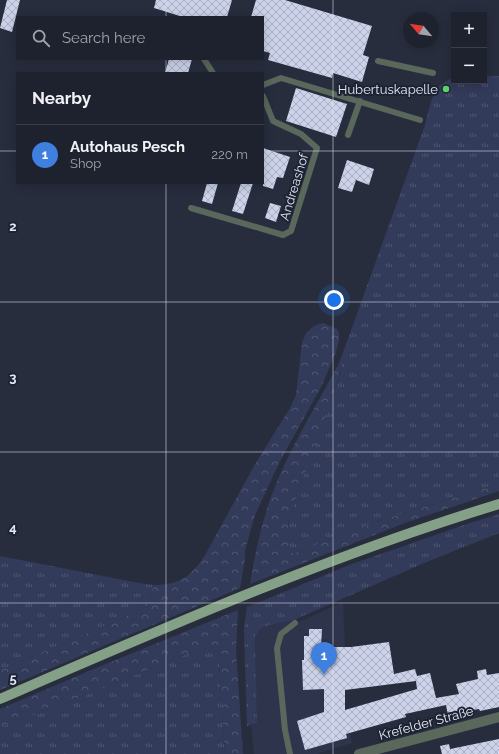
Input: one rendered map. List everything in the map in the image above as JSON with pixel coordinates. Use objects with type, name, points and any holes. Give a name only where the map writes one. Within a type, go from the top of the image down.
[{"type":"main road","points":[[0,699],[182,621],[301,574],[378,544],[499,504]]},
{"type":"street","name":"Krefelder Straße","points":[[359,754],[499,717]]},
{"type":"lane","points":[[205,60],[212,72]]},
{"type":"lane","points":[[378,61],[433,73]]},
{"type":"lane","points":[[264,85],[282,78],[420,120]]},
{"type":"lane","name":"Andreashof","points":[[192,208],[283,234],[292,231],[318,148],[301,134],[273,121],[264,98]]},
{"type":"lane","points":[[348,135],[360,101]]},
{"type":"lane","points":[[290,754],[285,730],[276,648],[281,634],[295,624]]},
{"type":"shaded area","points":[[343,602],[345,711],[352,743],[316,754],[254,754],[251,725],[257,723],[255,636],[260,629],[269,625],[294,620],[299,622]]},
{"type":"green space","points":[[487,76],[499,76],[499,484],[385,519],[295,553],[288,553],[288,526],[297,492],[337,384],[343,363],[344,350],[425,125],[433,97],[440,86],[451,79],[451,84],[487,84]]},
{"type":"green space","points":[[323,323],[337,329],[339,333],[339,341],[335,355],[321,387],[280,461],[255,515],[245,550],[240,588],[0,690],[0,670],[118,620],[147,606],[154,585],[163,585],[177,581],[189,575],[194,570],[204,557],[254,466],[290,408],[296,395],[302,343],[306,333],[314,326]]},
{"type":"green space","points":[[344,350],[344,360],[336,386],[298,491],[288,524],[288,553],[295,553],[385,519],[499,484],[499,491],[405,523],[250,584],[261,529],[271,497],[286,462],[339,363]]},
{"type":"green space","points":[[499,514],[499,533],[424,563],[294,620],[269,625],[260,629],[255,636],[257,723],[247,726],[244,630],[247,607],[352,564]]},
{"type":"green space","points":[[0,556],[154,585],[147,606],[118,620],[0,670]]},
{"type":"green space","points":[[238,610],[236,651],[243,754],[225,754],[219,662],[212,647],[194,651],[58,706],[0,727],[0,709]]},
{"type":"green space","points":[[212,647],[219,662],[225,754],[0,754],[0,727],[58,706],[194,651]]},
{"type":"building","points":[[7,0],[20,0],[12,32],[0,28]]},
{"type":"building","points":[[156,0],[232,0],[227,16],[180,16],[154,8]]},
{"type":"building","points":[[256,0],[285,0],[372,26],[363,55],[369,57],[362,82],[333,73],[332,78],[268,60],[270,53],[264,51],[264,16],[251,16]]},
{"type":"building","points":[[169,60],[192,60],[188,72],[165,72]]},
{"type":"building","points":[[296,88],[347,104],[336,137],[286,121]]},
{"type":"building","points":[[264,148],[290,157],[283,178],[277,177],[273,189],[263,186]]},
{"type":"building","points":[[347,160],[374,169],[369,185],[356,180],[352,192],[338,188]]},
{"type":"building","points":[[207,184],[218,184],[212,204],[202,201]]},
{"type":"building","points":[[241,184],[253,184],[243,214],[232,211]]},
{"type":"building","points":[[270,203],[281,206],[276,222],[265,218]]},
{"type":"building","points":[[309,629],[322,629],[321,647],[351,647],[389,642],[394,674],[415,669],[417,676],[430,673],[436,698],[459,694],[456,684],[478,679],[477,671],[486,669],[487,675],[499,673],[499,707],[480,711],[479,709],[461,712],[462,714],[448,716],[446,705],[405,714],[406,717],[346,734],[347,738],[305,750],[297,721],[324,712],[324,689],[303,690],[302,660],[304,660],[304,636],[309,636]],"holes":[[[416,681],[417,689],[345,710],[345,690]]]},
{"type":"building","points":[[499,739],[499,754],[442,754],[440,746],[449,744],[450,749]]},
{"type":"place","name":"Hubertuskapelle","points":[[446,89]]},
{"type":"place","name":"Autohaus Pesch","points":[[324,675]]}]
